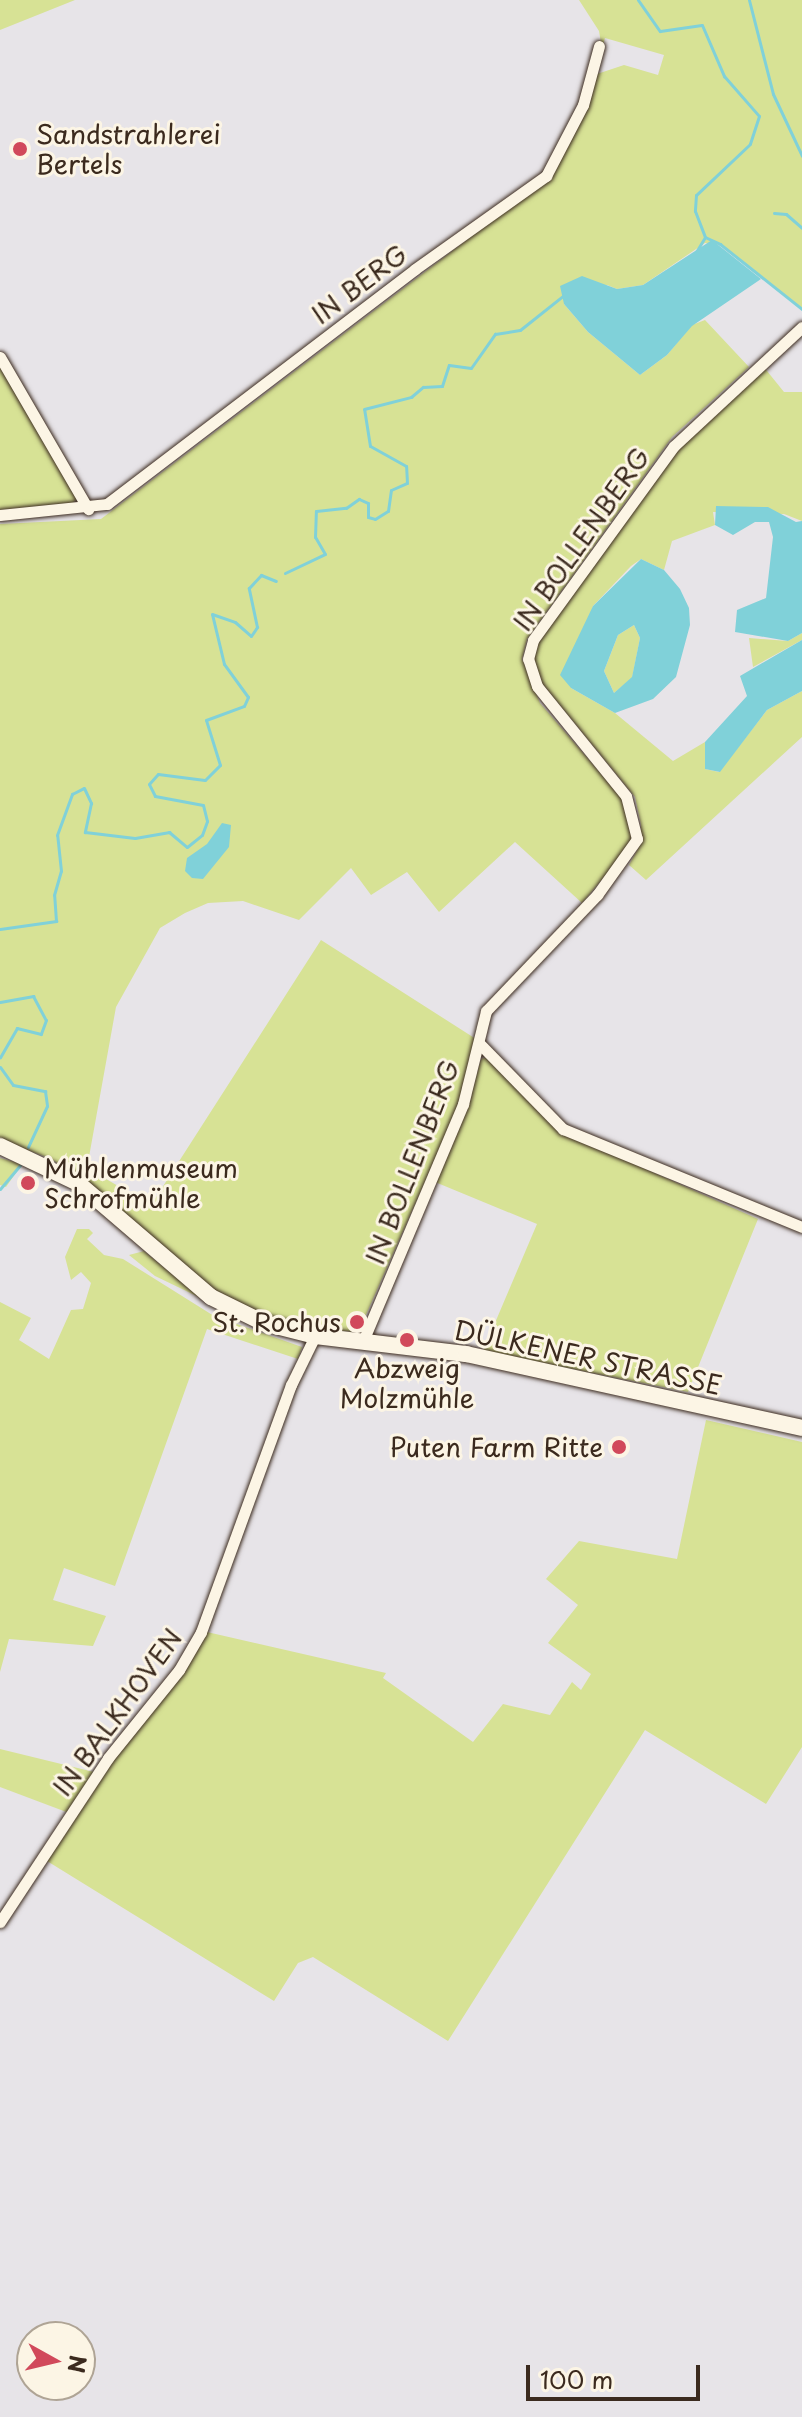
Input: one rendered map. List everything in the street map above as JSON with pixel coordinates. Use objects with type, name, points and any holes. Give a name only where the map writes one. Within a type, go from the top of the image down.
[{"type":"main road","name":"DÜLKENER STRASSE","points":[[0,1146],[78,1183],[148,1244],[231,1308],[315,1336],[466,1354],[802,1428]]},
{"type":"street","name":"IN BERG","points":[[0,515],[88,509],[107,504],[415,269],[546,176],[583,105],[599,46]]},
{"type":"street","name":"IN BOLLENBERG","points":[[363,1341],[463,1104],[486,1011],[597,895],[637,839],[626,796],[537,686],[528,659],[533,640],[674,446],[802,327]]},
{"type":"street","points":[[0,357],[88,509]]},
{"type":"street","points":[[480,1044],[563,1129],[802,1227]]},
{"type":"street","name":"IN BALKHOVEN","points":[[0,1922],[108,1758],[179,1670],[201,1632],[291,1385],[315,1336]]},
{"type":"green space","points":[[0,0],[75,0],[0,30]]},
{"type":"green space","points":[[579,0],[802,0],[802,308],[722,245],[705,243],[643,285],[617,289],[607,285],[564,304],[588,332],[640,375],[667,355],[692,325],[705,320],[749,367],[672,437],[527,639],[522,659],[540,703],[626,803],[632,844],[582,903],[515,842],[439,912],[407,872],[371,895],[351,868],[299,920],[243,901],[208,903],[185,913],[160,928],[116,1007],[87,1168],[151,1205],[321,940],[476,1039],[460,1102],[362,1324],[356,1332],[294,1328],[228,1302],[83,1179],[49,1158],[0,1140],[0,524],[101,519],[548,178],[594,75],[624,65],[658,75],[664,55],[605,38],[602,49],[599,31]]},
{"type":"green space","points":[[0,363],[77,498],[73,503],[0,510]]},
{"type":"green space","points":[[763,366],[784,392],[802,392],[802,521],[784,514],[713,512],[715,525],[672,541],[664,570],[641,559],[631,566],[593,606],[571,688],[615,713],[673,761],[705,742],[705,769],[719,772],[767,710],[802,691],[802,737],[646,880],[629,865],[639,847],[641,825],[635,797],[536,676],[533,658],[538,641],[676,448]]},
{"type":"green space","points":[[634,625],[640,638],[632,678],[614,693],[604,671],[618,635]]},
{"type":"green space","points":[[802,633],[802,640],[753,667],[749,638],[788,641]]},
{"type":"green space","points":[[488,1057],[560,1131],[758,1219],[688,1392],[483,1351],[537,1224],[435,1182],[468,1106],[481,1059]]},
{"type":"green space","points":[[0,1158],[22,1164],[6,1187],[0,1185]]},
{"type":"green space","points":[[77,1229],[89,1229],[93,1233],[87,1239],[104,1255],[123,1259],[214,1316],[302,1347],[298,1359],[207,1329],[115,1586],[64,1568],[53,1600],[106,1616],[93,1646],[9,1639],[0,1672],[0,1302],[31,1318],[19,1340],[49,1359],[71,1310],[83,1309],[91,1283],[81,1272],[71,1280],[65,1257]]},
{"type":"green space","points":[[144,1251],[209,1302],[155,1276],[129,1255]]},
{"type":"green space","points":[[706,1420],[802,1442],[802,1747],[766,1804],[645,1730],[448,2041],[313,1957],[298,1963],[274,2001],[47,1861],[110,1762],[207,1632],[386,1673],[383,1678],[473,1742],[503,1704],[550,1715],[572,1682],[581,1690],[591,1674],[548,1643],[578,1605],[546,1579],[579,1541],[677,1559]]},
{"type":"green space","points":[[0,1749],[94,1772],[69,1813],[0,1787]]},
{"type":"water","points":[[712,240],[761,279],[692,326],[667,355],[640,375],[588,332],[564,304],[560,286],[582,276],[617,289],[643,285]]},
{"type":"water","points":[[716,506],[768,507],[796,522],[802,521],[802,633],[788,641],[735,632],[737,610],[766,598],[773,537],[769,522],[755,522],[733,535],[715,525]]},
{"type":"water","points":[[641,559],[664,570],[680,589],[689,608],[690,625],[676,677],[653,699],[615,713],[571,688],[560,675],[593,606]],"holes":[[[634,625],[640,638],[632,677],[614,693],[604,671],[618,635]]]},
{"type":"water","points":[[802,640],[802,691],[767,710],[720,772],[705,769],[705,742],[747,696],[740,676]]},
{"type":"water","points":[[222,823],[231,825],[229,847],[203,879],[192,878],[185,871],[187,858],[207,844]]},
{"type":"waterway","points":[[638,0],[660,31],[702,25],[724,76],[759,116],[750,144],[696,195],[695,211],[705,237]]},
{"type":"waterway","points":[[749,0],[773,94],[802,156]]},
{"type":"waterway","points":[[774,213],[786,214],[802,228]]},
{"type":"waterway","points":[[696,252],[705,237],[720,244],[802,309]]},
{"type":"waterway","points":[[285,573],[325,554],[315,537],[316,511],[346,508],[359,499],[368,503],[368,517],[375,519],[388,511],[391,490],[407,483],[406,466],[370,446],[364,409],[411,397],[423,387],[442,386],[449,365],[471,368],[495,334],[520,330],[564,295]]},
{"type":"waterway","points":[[0,929],[56,921],[54,895],[61,871],[57,835],[72,794],[84,788],[91,803],[85,832],[135,838],[169,832],[187,847],[202,835],[207,821],[203,805],[155,796],[149,784],[158,774],[205,780],[220,765],[206,720],[244,706],[248,697],[224,664],[212,614],[235,622],[251,636],[257,627],[249,588],[261,575],[276,581]]},
{"type":"waterway","points":[[0,1002],[33,996],[46,1020],[41,1034],[17,1028],[0,1057]]},
{"type":"waterway","points":[[0,1067],[13,1085],[45,1091],[47,1106],[28,1147]]},
{"type":"waterway","points":[[0,1189],[20,1165]]},
{"type":"place","name":"Sandstrahlerei Bertels","points":[[20,149]]},
{"type":"place","name":"Mühlenmuseum Schrofmühle","points":[[28,1183]]},
{"type":"place","name":"St. Rochus","points":[[357,1322]]},
{"type":"place","name":"Abzweig Molzmühle","points":[[407,1340]]},
{"type":"place","name":"Puten Farm Ritte","points":[[619,1447]]}]
